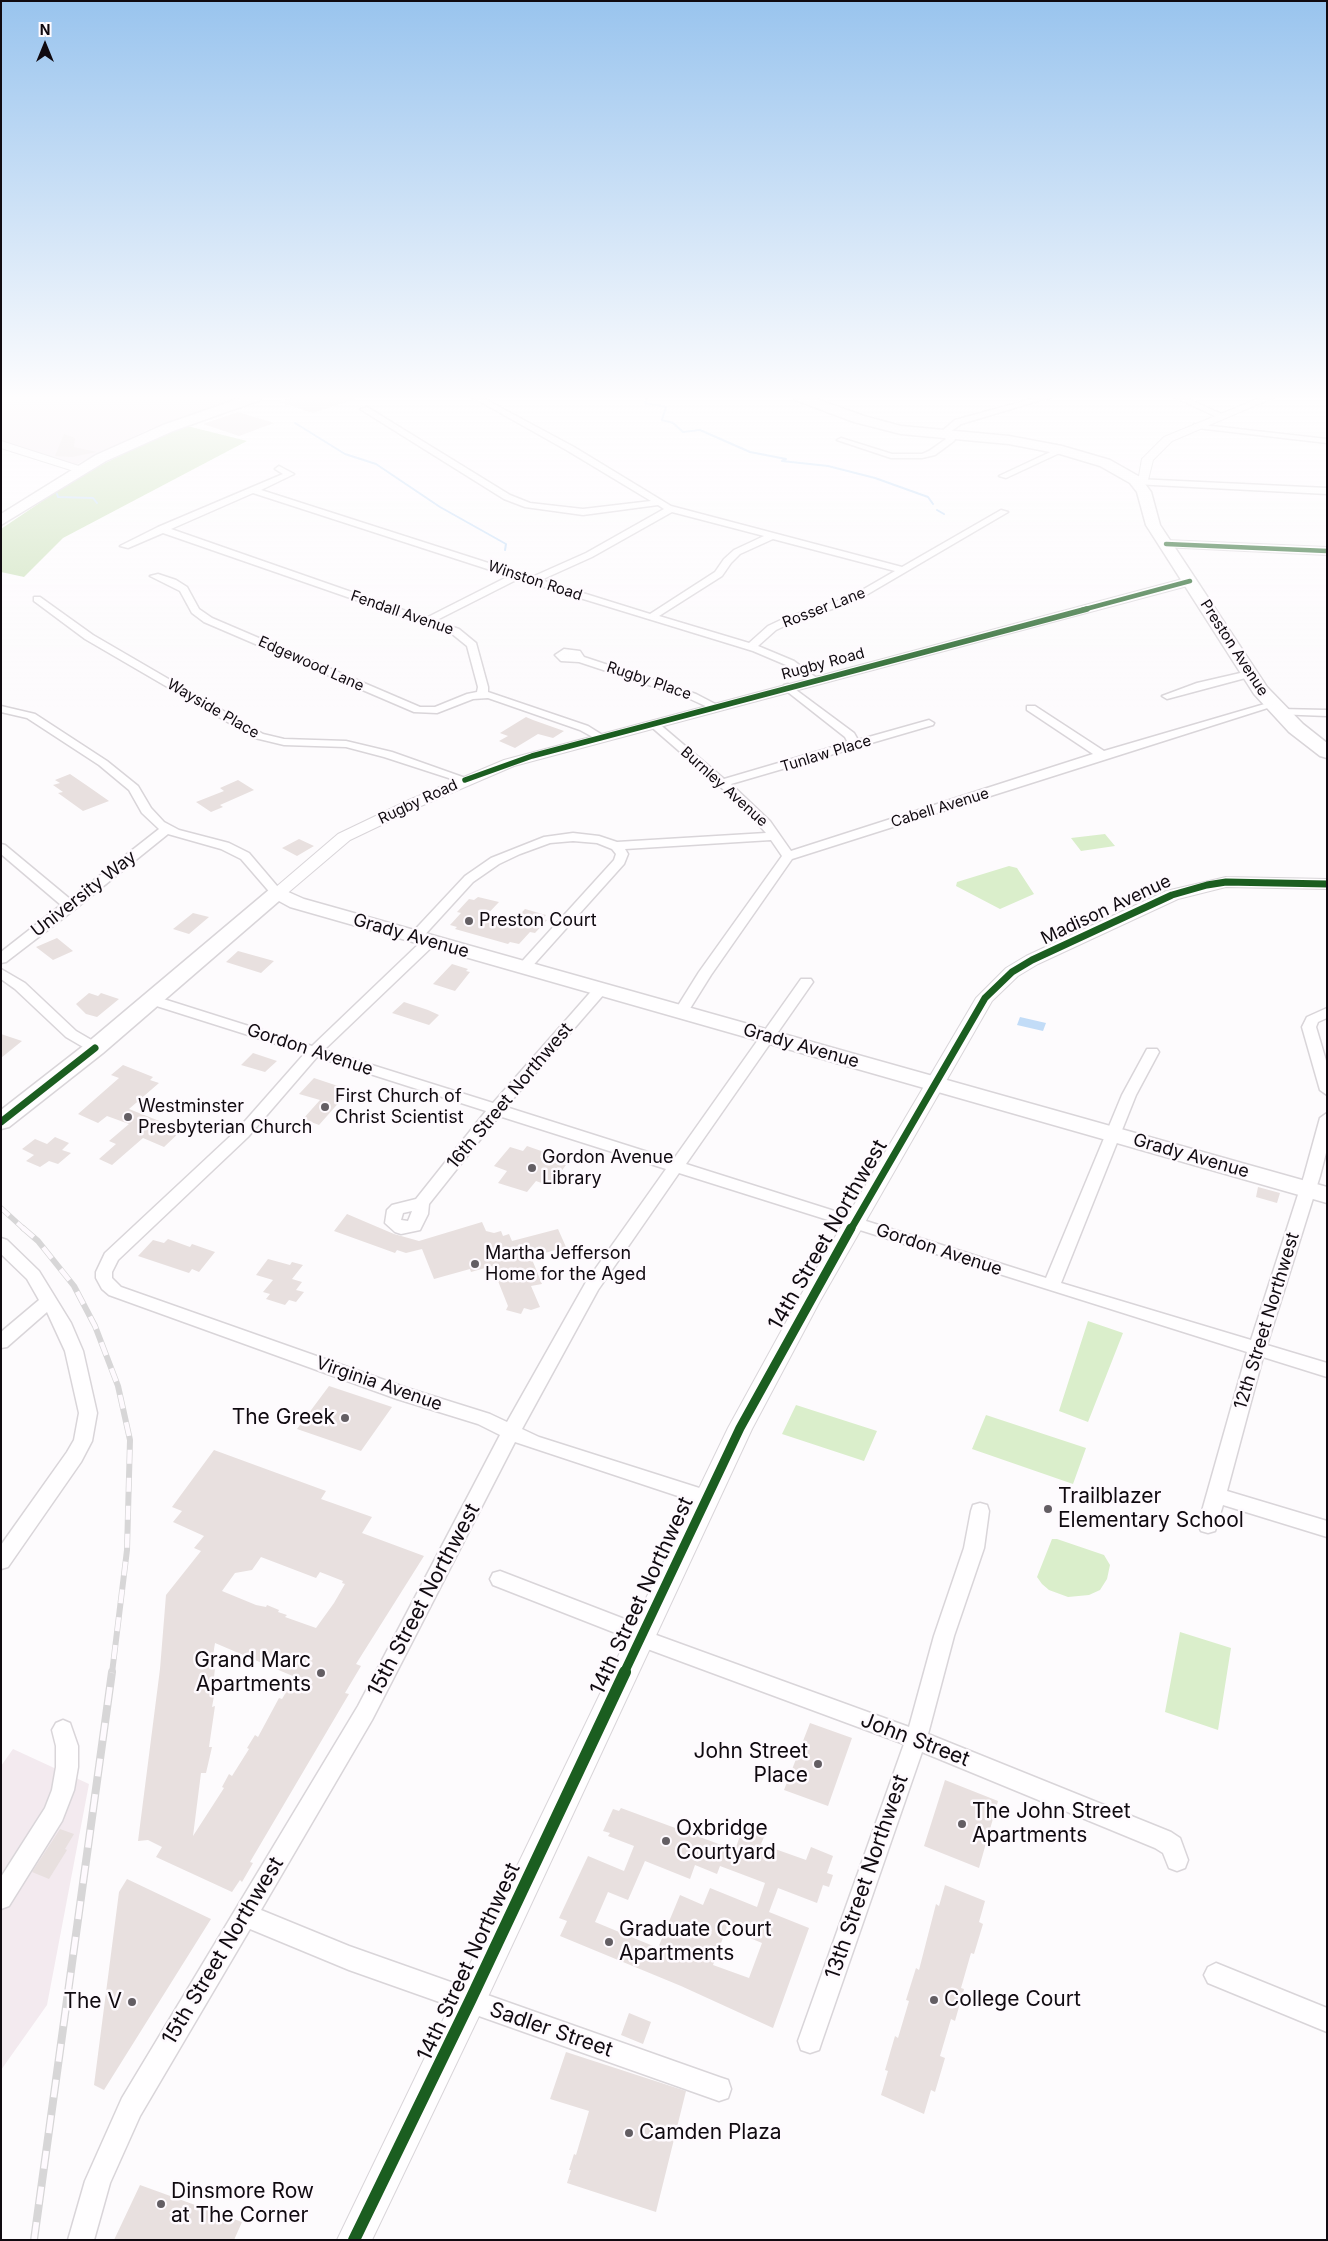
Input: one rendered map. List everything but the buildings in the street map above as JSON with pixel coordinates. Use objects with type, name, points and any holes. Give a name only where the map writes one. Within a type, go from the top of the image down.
[{"type":"main road","points":[[1,511],[17,502]]},
{"type":"main road","points":[[1,521],[28,502]]},
{"type":"main road","points":[[1148,502],[1153,525],[1190,581]]},
{"type":"main road","name":"Preston Avenue","points":[[1190,581],[1249,674],[1276,708],[1327,752]]},
{"type":"main road","name":"Grady Avenue","points":[[277,893],[297,903],[422,939],[1317,1192]]},
{"type":"main road","name":"Rugby Road","points":[[1,1122],[95,1048],[277,893]]},
{"type":"street","points":[[125,546],[225,502]]},
{"type":"street","name":"Winston Road","points":[[288,502],[650,618],[750,648],[790,663],[814,681]]},
{"type":"street","points":[[519,502],[553,510],[583,512],[657,503],[671,509],[770,537],[902,570]]},
{"type":"street","points":[[533,580],[589,555],[671,509]]},
{"type":"street","name":"Rosser Lane","points":[[750,648],[764,634],[782,623],[853,599],[1004,512]]},
{"type":"street","name":"Fendall Avenue","points":[[160,529],[429,620],[454,631],[468,640],[483,687],[482,694]]},
{"type":"street","points":[[650,618],[719,574],[737,552],[770,537]]},
{"type":"street","points":[[1166,544],[1327,550]]},
{"type":"street","points":[[429,620],[518,575]]},
{"type":"street","name":"Edgewood Lane","points":[[155,576],[173,582],[184,589],[195,611],[208,620],[418,710],[437,710],[471,696],[482,694]]},
{"type":"street","name":"Rugby Road","points":[[277,893],[344,837],[465,780],[509,763],[1190,581]]},
{"type":"street","name":"Wayside Place","points":[[37,600],[89,637],[266,739],[284,742],[346,744],[388,754],[465,780]]},
{"type":"street","name":"Rugby Place","points":[[580,659],[692,696],[716,707]]},
{"type":"street","points":[[1167,696],[1201,685],[1249,674]]},
{"type":"street","points":[[788,687],[850,735],[853,741],[847,746]]},
{"type":"street","points":[[482,694],[494,696],[584,728],[600,738]]},
{"type":"street","points":[[1031,708],[1102,755]]},
{"type":"street","name":"Cabell Avenue","points":[[788,856],[1102,755],[1276,708],[1327,713]]},
{"type":"street","points":[[1,709],[31,716],[102,763],[129,784],[151,818],[167,829],[236,850],[252,862],[277,893]]},
{"type":"street","name":"Tunlaw Place","points":[[723,783],[929,723]]},
{"type":"street","name":"Burnley Avenue","points":[[653,724],[744,801],[776,836],[788,856]]},
{"type":"street","name":"University Way","points":[[1,959],[167,829]]},
{"type":"street","points":[[315,1052],[422,939],[469,879],[495,861],[516,851],[536,843],[566,838],[599,840],[616,846],[776,836]]},
{"type":"street","points":[[523,968],[620,861],[622,854],[616,846]]},
{"type":"street","points":[[1,848],[70,906]]},
{"type":"street","points":[[681,1012],[704,975],[788,856]]},
{"type":"street","name":"Madison Avenue","points":[[996,987],[1012,972],[1032,960],[1167,897],[1191,888],[1246,881],[1327,884]]},
{"type":"street","points":[[1,973],[20,986],[71,1034],[95,1048]]},
{"type":"street","name":"15th Street Northwest","points":[[81,2240],[98,2181],[118,2134],[244,1915],[365,1713],[511,1433],[593,1284],[806,982]]},
{"type":"street","name":"14th Street Northwest","points":[[354,2240],[470,2001],[740,1428],[984,998],[996,987]]},
{"type":"street","name":"16th Street Northwest","points":[[421,1203],[497,1108],[600,990]]},
{"type":"street","name":"Gordon Avenue","points":[[152,1000],[497,1108],[1051,1286],[1327,1370]]},
{"type":"street","points":[[1327,1012],[1312,1020],[1309,1027],[1327,1090]]},
{"type":"street","name":"Virginia Avenue","points":[[315,1052],[241,1134],[111,1257],[104,1272],[108,1285],[115,1291],[403,1394],[484,1419],[511,1433],[708,1498]]},
{"type":"street","points":[[1051,1286],[1129,1095],[1152,1052]]},
{"type":"street","name":"12th Street Northwest","points":[[1208,1524],[1266,1316],[1317,1192],[1327,1118]]},
{"type":"street","points":[[1,1244],[24,1265],[50,1301],[62,1323],[74,1350],[88,1413],[83,1441],[74,1457],[1,1561]]},
{"type":"street","points":[[1,1342],[50,1301]]},
{"type":"street","points":[[1216,1495],[1327,1529]]},
{"type":"street","name":"13th Street Northwest","points":[[810,2041],[916,1739],[944,1636],[974,1548],[980,1512]]},
{"type":"street","name":"John Street","points":[[500,1579],[620,1626],[641,1638],[916,1739],[1163,1840],[1172,1846],[1177,1860]]},
{"type":"street","points":[[1,1898],[54,1814],[63,1790],[68,1768],[67,1746],[63,1730]]},
{"type":"street","name":"Sadler Street","points":[[244,1915],[349,1958],[719,2088]]},
{"type":"street","points":[[1216,1975],[1327,2020]]},
{"type":"shaded area","points":[[13,1749],[89,1784],[47,2005],[1,2070],[1,1766]]},
{"type":"green space","points":[[42,502],[132,502],[63,538],[24,577],[1,572],[1,529]]},
{"type":"green space","points":[[1105,834],[1115,846],[1081,851],[1071,838]]},
{"type":"green space","points":[[1009,866],[1017,868],[1034,894],[1000,909],[956,886],[957,882]]},
{"type":"green space","points":[[1088,1321],[1123,1333],[1088,1422],[1059,1411]]},
{"type":"green space","points":[[796,1405],[877,1431],[864,1461],[782,1434]]},
{"type":"green space","points":[[986,1415],[1086,1448],[1073,1484],[972,1449]]},
{"type":"green space","points":[[1052,1539],[1104,1555],[1110,1565],[1107,1579],[1100,1590],[1089,1595],[1068,1597],[1049,1590],[1042,1584],[1037,1577]]},
{"type":"green space","points":[[1180,1632],[1231,1648],[1218,1730],[1165,1712]]},
{"type":"water","points":[[1020,1017],[1046,1023],[1043,1031],[1017,1025]]},
{"type":"waterway","points":[[432,502],[506,544],[505,550]]},
{"type":"waterway","points":[[937,510],[944,514]]},
{"type":"railway","points":[[1,1208],[24,1229]]},
{"type":"railway","points":[[23,1228],[38,1241],[74,1286],[95,1326],[118,1386],[130,1440],[127,1550],[112,1673]]},
{"type":"railway","points":[[34,2240],[112,1672]]},
{"type":"cycle path","points":[[1166,544],[1327,551]]},
{"type":"cycle path","points":[[465,780],[532,756],[1190,581]]},
{"type":"cycle path","points":[[354,2240],[470,2001],[740,1428],[810,1299],[985,998],[1012,972],[1032,960],[1172,895],[1207,885],[1226,882],[1327,884]]},
{"type":"cycle path","points":[[1,1122],[95,1048]]},
{"type":"place","name":"Preston Court","points":[[469,921]]},
{"type":"place","name":"First Church of Christ Scientist","points":[[325,1107]]},
{"type":"place","name":"Westminster Presbyterian Church","points":[[128,1117]]},
{"type":"place","name":"Gordon Avenue Library","points":[[532,1168]]},
{"type":"place","name":"Martha Jefferson Home for the Aged","points":[[475,1264]]},
{"type":"place","name":"The Greek","points":[[345,1418]]},
{"type":"place","name":"Trailblazer Elementary School","points":[[1048,1509]]},
{"type":"place","name":"Grand Marc Apartments","points":[[321,1673]]},
{"type":"place","name":"John Street Place","points":[[818,1764]]},
{"type":"place","name":"The John Street Apartments","points":[[962,1824]]},
{"type":"place","name":"Oxbridge Courtyard","points":[[666,1841]]},
{"type":"place","name":"Graduate Court Apartments","points":[[609,1942]]},
{"type":"place","name":"College Court","points":[[934,2000]]},
{"type":"place","name":"The V","points":[[132,2002]]},
{"type":"place","name":"Camden Plaza","points":[[629,2133]]},
{"type":"place","name":"Dinsmore Row at The Corner","points":[[161,2204]]}]
